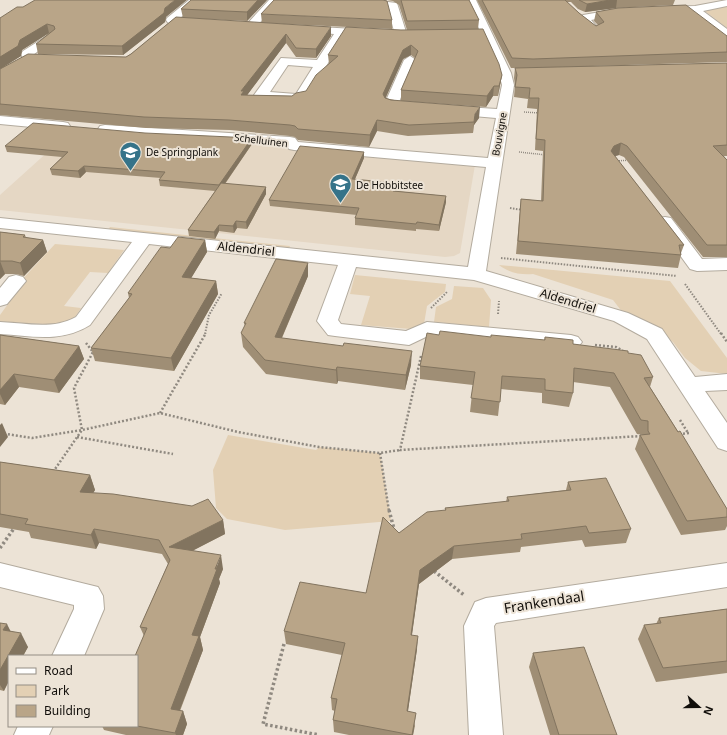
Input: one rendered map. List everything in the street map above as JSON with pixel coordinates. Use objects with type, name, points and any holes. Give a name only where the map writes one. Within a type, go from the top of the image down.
[{"type":"street","points":[[174,22],[171,20],[195,0]]},
{"type":"street","points":[[266,27],[247,26],[275,0]]},
{"type":"street","points":[[374,0],[374,3],[393,5],[401,35]]},
{"type":"street","name":"Bouvigne","points":[[471,0],[480,34],[512,73],[503,112],[477,265]]},
{"type":"street","points":[[647,11],[695,9],[727,3]]},
{"type":"street","points":[[695,9],[727,35]]},
{"type":"street","points":[[583,18],[631,11]]},
{"type":"street","points":[[573,12],[583,18],[594,31]]},
{"type":"street","points":[[164,30],[174,22],[190,22]]},
{"type":"street","points":[[288,29],[415,35]]},
{"type":"street","points":[[321,64],[285,61],[261,95],[300,98],[341,32]]},
{"type":"street","points":[[28,58],[27,54],[50,37]]},
{"type":"street","points":[[16,64],[28,58],[43,58]]},
{"type":"street","points":[[410,60],[391,105],[503,112]]},
{"type":"street","points":[[0,120],[75,126]]},
{"type":"street","name":"Schelluinen","points":[[90,128],[290,141],[294,146],[496,157]]},
{"type":"street","points":[[0,132],[44,135]]},
{"type":"street","points":[[656,211],[697,265],[727,264]]},
{"type":"street","name":"Aldendriel","points":[[0,223],[452,271],[477,265],[499,279],[621,318],[655,334],[724,437]]},
{"type":"street","points":[[0,328],[62,331],[74,328],[83,321],[144,238]]},
{"type":"street","points":[[349,260],[327,321],[335,330],[409,338],[426,328],[571,342]]},
{"type":"street","points":[[0,300],[16,281]]},
{"type":"street","points":[[690,385],[727,382]]},
{"type":"street","points":[[0,575],[88,596],[89,609],[68,655]]},
{"type":"street","name":"Frankendaal","points":[[486,611],[727,575]]},
{"type":"street","points":[[486,611],[479,626],[486,735]]},
{"type":"path","points":[[503,112],[541,113]]},
{"type":"path","points":[[496,157],[550,155]]},
{"type":"path","points":[[610,160],[634,160]]},
{"type":"path","points":[[487,206],[525,210]]},
{"type":"path","points":[[477,265],[679,276]]},
{"type":"path","points":[[400,450],[431,307],[447,293],[452,271]]},
{"type":"path","points":[[498,335],[499,279]]},
{"type":"path","points":[[684,282],[727,342]]},
{"type":"path","points":[[160,413],[207,331],[209,315],[222,293]]},
{"type":"path","points":[[50,476],[82,430],[74,388],[93,352],[74,328]]},
{"type":"path","points":[[571,342],[616,347],[629,354]]},
{"type":"path","points":[[0,433],[32,438],[82,430],[160,413],[238,432],[312,446],[380,453],[400,450],[648,436]]},
{"type":"path","points":[[672,434],[724,437]]},
{"type":"path","points":[[77,437],[173,454]]},
{"type":"path","points":[[380,453],[391,521],[396,533]]},
{"type":"path","points":[[0,548],[18,522]]},
{"type":"path","points":[[432,568],[448,583],[486,611]]},
{"type":"path","points":[[284,644],[263,724],[319,735]]},
{"type":"shaded area","points":[[233,138],[288,144],[287,147],[475,165],[460,253],[454,256],[445,257],[0,210],[0,195],[51,149]]},
{"type":"green space","points":[[727,5],[727,28],[705,11],[708,8]]},
{"type":"green space","points":[[110,227],[290,246],[288,250],[107,231]]},
{"type":"green space","points":[[55,244],[124,250],[108,273],[90,272],[64,306],[81,308],[71,323],[65,325],[0,322],[0,315],[13,297],[8,295]]},
{"type":"green space","points":[[499,265],[670,281],[727,358],[727,374],[701,371],[685,358],[673,342],[658,330],[623,313],[613,300],[533,274],[511,272]]},
{"type":"green space","points":[[355,275],[446,284],[445,292],[427,306],[424,324],[411,329],[361,325],[370,296],[350,294]]},
{"type":"green space","points":[[454,286],[483,288],[491,300],[489,327],[434,322],[436,307],[452,299]]},
{"type":"green space","points":[[228,435],[316,450],[319,447],[380,453],[391,521],[285,530],[227,519],[216,508],[213,470]]},
{"type":"building","points":[[35,0],[175,0],[165,8],[164,13],[122,46],[36,44],[55,29],[54,26],[47,24],[20,40],[18,46],[0,57],[0,18],[17,7],[23,7]]},
{"type":"building","points":[[191,0],[258,0],[247,12],[181,9]]},
{"type":"building","points":[[274,0],[383,0],[387,1],[392,20],[261,14]]},
{"type":"building","points":[[401,0],[469,0],[479,20],[407,21]]},
{"type":"building","points":[[482,0],[565,0],[596,26],[604,22],[596,12],[618,8],[686,5],[727,36],[727,52],[533,59],[512,58]]},
{"type":"building","points":[[579,0],[610,0],[587,4]]},
{"type":"building","points":[[176,17],[331,27],[316,49],[296,48],[286,34],[241,91],[244,91],[241,95],[292,96],[296,93],[306,91],[316,75],[338,56],[328,55],[346,27],[401,30],[483,29],[499,64],[502,75],[499,86],[494,86],[487,96],[401,90],[418,51],[411,45],[403,50],[383,94],[385,98],[391,100],[480,107],[475,114],[474,122],[409,125],[377,120],[370,135],[298,129],[295,126],[290,125],[229,120],[144,117],[0,104],[0,69],[28,54],[126,57]]},
{"type":"building","points":[[727,63],[727,145],[713,146],[727,160],[727,245],[707,245],[627,146],[621,143],[614,146],[611,151],[684,245],[679,245],[681,255],[518,241],[521,199],[543,201],[545,140],[536,139],[539,98],[529,98],[530,88],[515,87],[517,75],[515,68]]},
{"type":"building","points":[[33,123],[145,133],[252,138],[219,185],[159,180],[165,172],[84,166],[78,171],[50,169],[68,152],[5,146]]},
{"type":"building","points":[[300,146],[364,152],[352,179],[396,183],[393,191],[446,196],[439,225],[355,218],[359,208],[269,200]]},
{"type":"building","points":[[221,183],[266,187],[246,222],[236,221],[233,226],[219,225],[214,232],[188,230]]},
{"type":"building","points":[[0,232],[25,235],[23,237],[43,240],[20,263],[0,261]]},
{"type":"building","points":[[178,237],[205,240],[182,277],[216,281],[171,358],[91,348],[132,294],[128,293],[161,247],[170,248]]},
{"type":"building","points":[[276,259],[308,263],[275,337],[343,346],[344,343],[412,351],[406,375],[337,367],[336,370],[265,360],[241,333],[246,323],[244,323]]},
{"type":"building","points":[[440,331],[491,337],[491,335],[545,340],[545,337],[573,340],[573,344],[628,351],[628,353],[641,355],[653,377],[644,378],[678,432],[680,431],[727,509],[727,517],[687,521],[640,435],[650,434],[648,431],[648,421],[641,420],[614,373],[574,368],[573,393],[545,390],[545,379],[502,376],[500,402],[471,398],[475,372],[420,366],[427,333],[439,335]]},
{"type":"building","points":[[0,335],[79,346],[54,380],[14,374],[0,390]]},
{"type":"building","points":[[0,462],[90,475],[80,492],[113,494],[192,506],[208,499],[223,520],[169,547],[221,555],[192,635],[199,636],[171,709],[183,711],[175,733],[138,726],[138,655],[135,655],[147,628],[140,627],[170,560],[159,540],[94,529],[91,535],[25,524],[28,519],[0,514]]},
{"type":"building","points":[[606,478],[631,529],[589,533],[586,526],[521,534],[522,539],[454,546],[420,570],[411,635],[418,636],[407,711],[416,713],[412,735],[333,720],[337,699],[331,698],[345,643],[284,631],[300,582],[366,593],[383,517],[399,533],[427,512],[446,510],[445,508],[509,501],[507,497],[571,490],[568,482]]},
{"type":"building","points":[[727,609],[727,661],[663,668],[644,625],[661,623],[659,618]]},
{"type":"building","points":[[0,623],[7,624],[3,630],[21,633],[0,670]]},
{"type":"building","points":[[584,647],[617,735],[559,735],[533,653]]},
{"type":"place","name":"De Springplank","points":[[130,172]]},
{"type":"place","name":"De Hobbitstee","points":[[340,204]]}]
